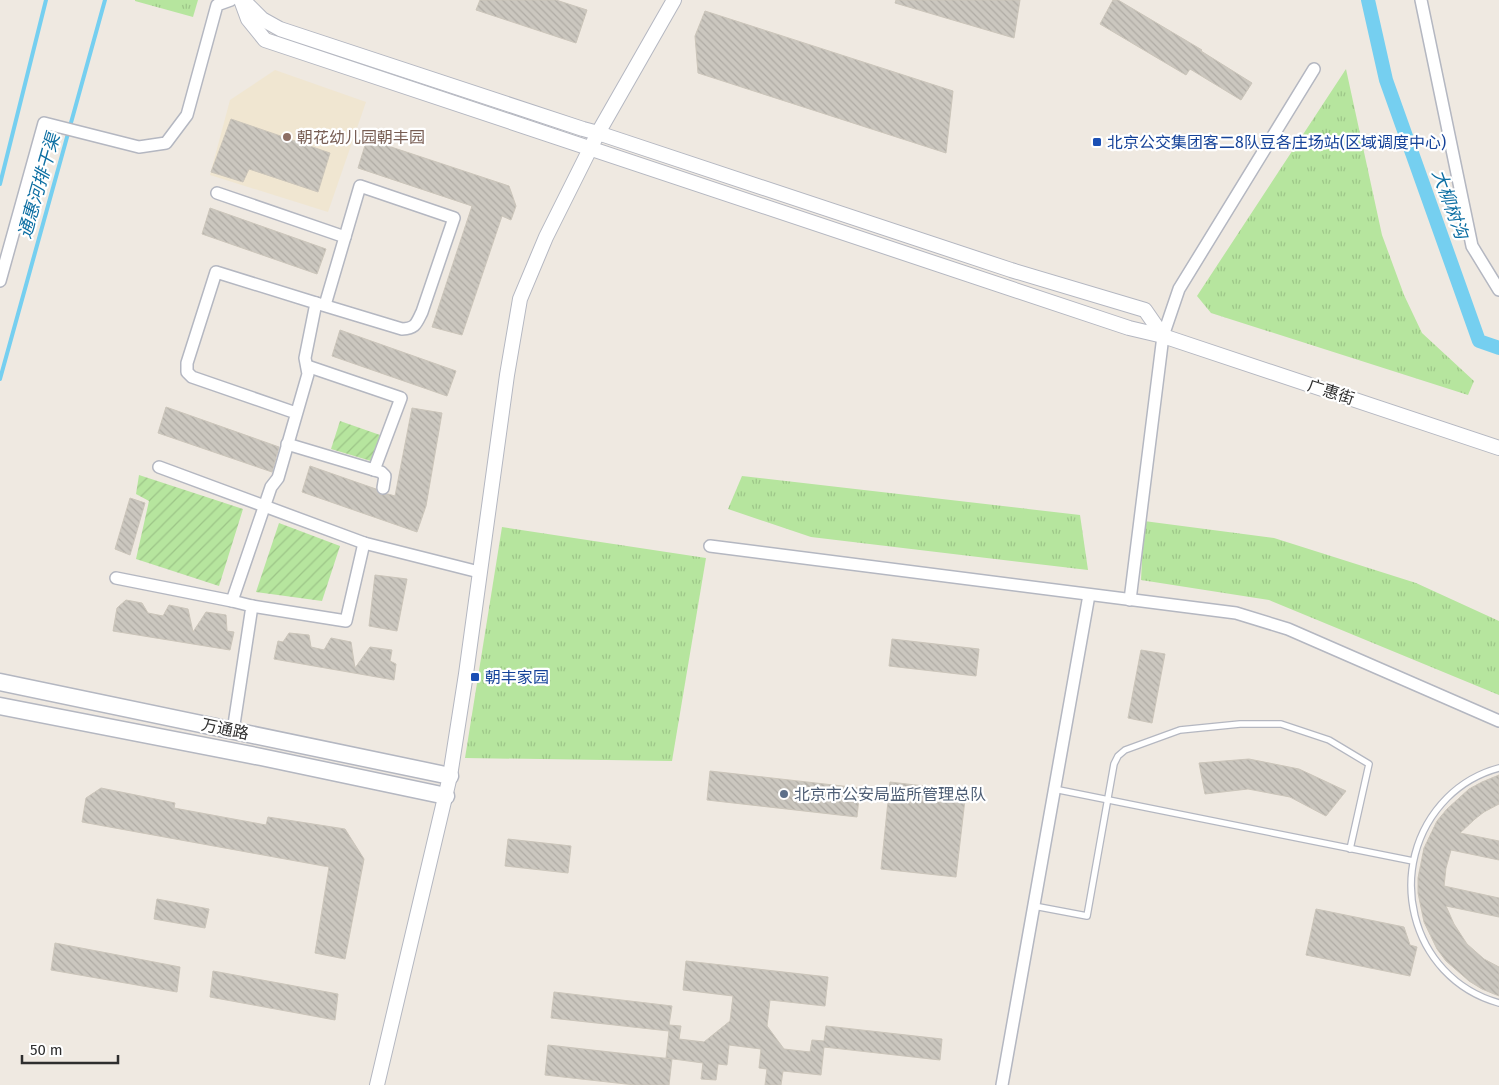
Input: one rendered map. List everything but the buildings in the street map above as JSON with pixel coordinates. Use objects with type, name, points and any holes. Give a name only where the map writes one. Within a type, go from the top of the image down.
[{"type":"main road","name":"万通路","points":[[0,682],[450,776]]},
{"type":"main road","name":"万通路","points":[[0,706],[261,757],[446,796]]},
{"type":"street","points":[[0,281],[44,123],[139,147],[166,143],[187,115],[217,6],[231,0]]},
{"type":"street","points":[[242,0],[262,19],[280,29],[1011,270],[1145,310],[1163,336]]},
{"type":"street","name":"广惠街","points":[[242,0],[248,18],[265,40],[1499,448]]},
{"type":"street","points":[[377,1085],[450,776],[507,375],[520,299],[546,237],[598,133],[674,0]]},
{"type":"street","points":[[1421,0],[1472,246],[1499,290]]},
{"type":"street","points":[[1130,600],[1163,336],[1179,289],[1314,70]]},
{"type":"street","points":[[232,601],[271,487],[278,478],[308,374],[305,358],[320,304],[345,237],[360,186],[454,218],[422,312],[416,326],[410,328],[402,329],[320,304],[216,272],[187,363],[187,372],[192,377],[296,413]]},
{"type":"street","points":[[217,193],[345,237]]},
{"type":"street","points":[[307,366],[401,398],[374,470]]},
{"type":"street","points":[[287,444],[381,472],[385,476],[383,488]]},
{"type":"street","points":[[159,467],[364,542],[479,572]]},
{"type":"street","points":[[116,578],[252,606],[346,621],[364,542]]},
{"type":"street","points":[[710,546],[1236,613],[1288,629],[1499,721]]},
{"type":"street","points":[[1002,1085],[1089,595]]},
{"type":"street","points":[[233,731],[252,606]]},
{"type":"lane","points":[[1034,906],[1087,916],[1106,800],[1114,764],[1118,756],[1133,746],[1180,730],[1240,724],[1281,724],[1329,740],[1369,764],[1350,849]]},
{"type":"lane","points":[[1499,768],[1479,775],[1465,783],[1441,804],[1423,831],[1413,861],[1411,877],[1413,909],[1420,932],[1431,953],[1446,972],[1465,987],[1499,1003]]},
{"type":"lane","points":[[1054,789],[1413,861]]},
{"type":"shaded area","name":"朝花幼儿园朝丰园","points":[[275,70],[366,102],[328,212],[210,175],[230,100]]},
{"type":"green space","points":[[135,0],[198,0],[193,17]]},
{"type":"green space","points":[[1346,69],[1382,235],[1404,295],[1422,333],[1474,381],[1468,395],[1211,313],[1197,296]]},
{"type":"green space","points":[[340,421],[380,435],[371,461],[331,449]]},
{"type":"green space","points":[[139,475],[243,509],[219,586],[136,559],[149,501],[136,494]]},
{"type":"green space","points":[[742,476],[1080,515],[1088,570],[811,537],[728,509]]},
{"type":"green space","points":[[1144,521],[1274,538],[1416,583],[1499,621],[1499,695],[1269,600],[1141,580]]},
{"type":"green space","points":[[279,523],[340,546],[322,601],[256,592]]},
{"type":"green space","points":[[502,527],[706,558],[672,761],[465,758]]},
{"type":"waterway","points":[[0,184],[46,0]]},
{"type":"waterway","name":"通惠河排干渠","points":[[0,379],[105,0]]},
{"type":"waterway","name":"大柳树沟","points":[[1368,0],[1386,80],[1479,341],[1499,348]]},
{"type":"place","name":"朝花幼儿园朝丰园","points":[[287,137]]},
{"type":"place","name":"北京公交集团客二8队豆各庄场站(区域调度中心)","points":[[1097,142]]},
{"type":"place","name":"朝丰家园","points":[[475,677]]},
{"type":"place","name":"北京市公安局监所管理总队","points":[[784,794]]}]
